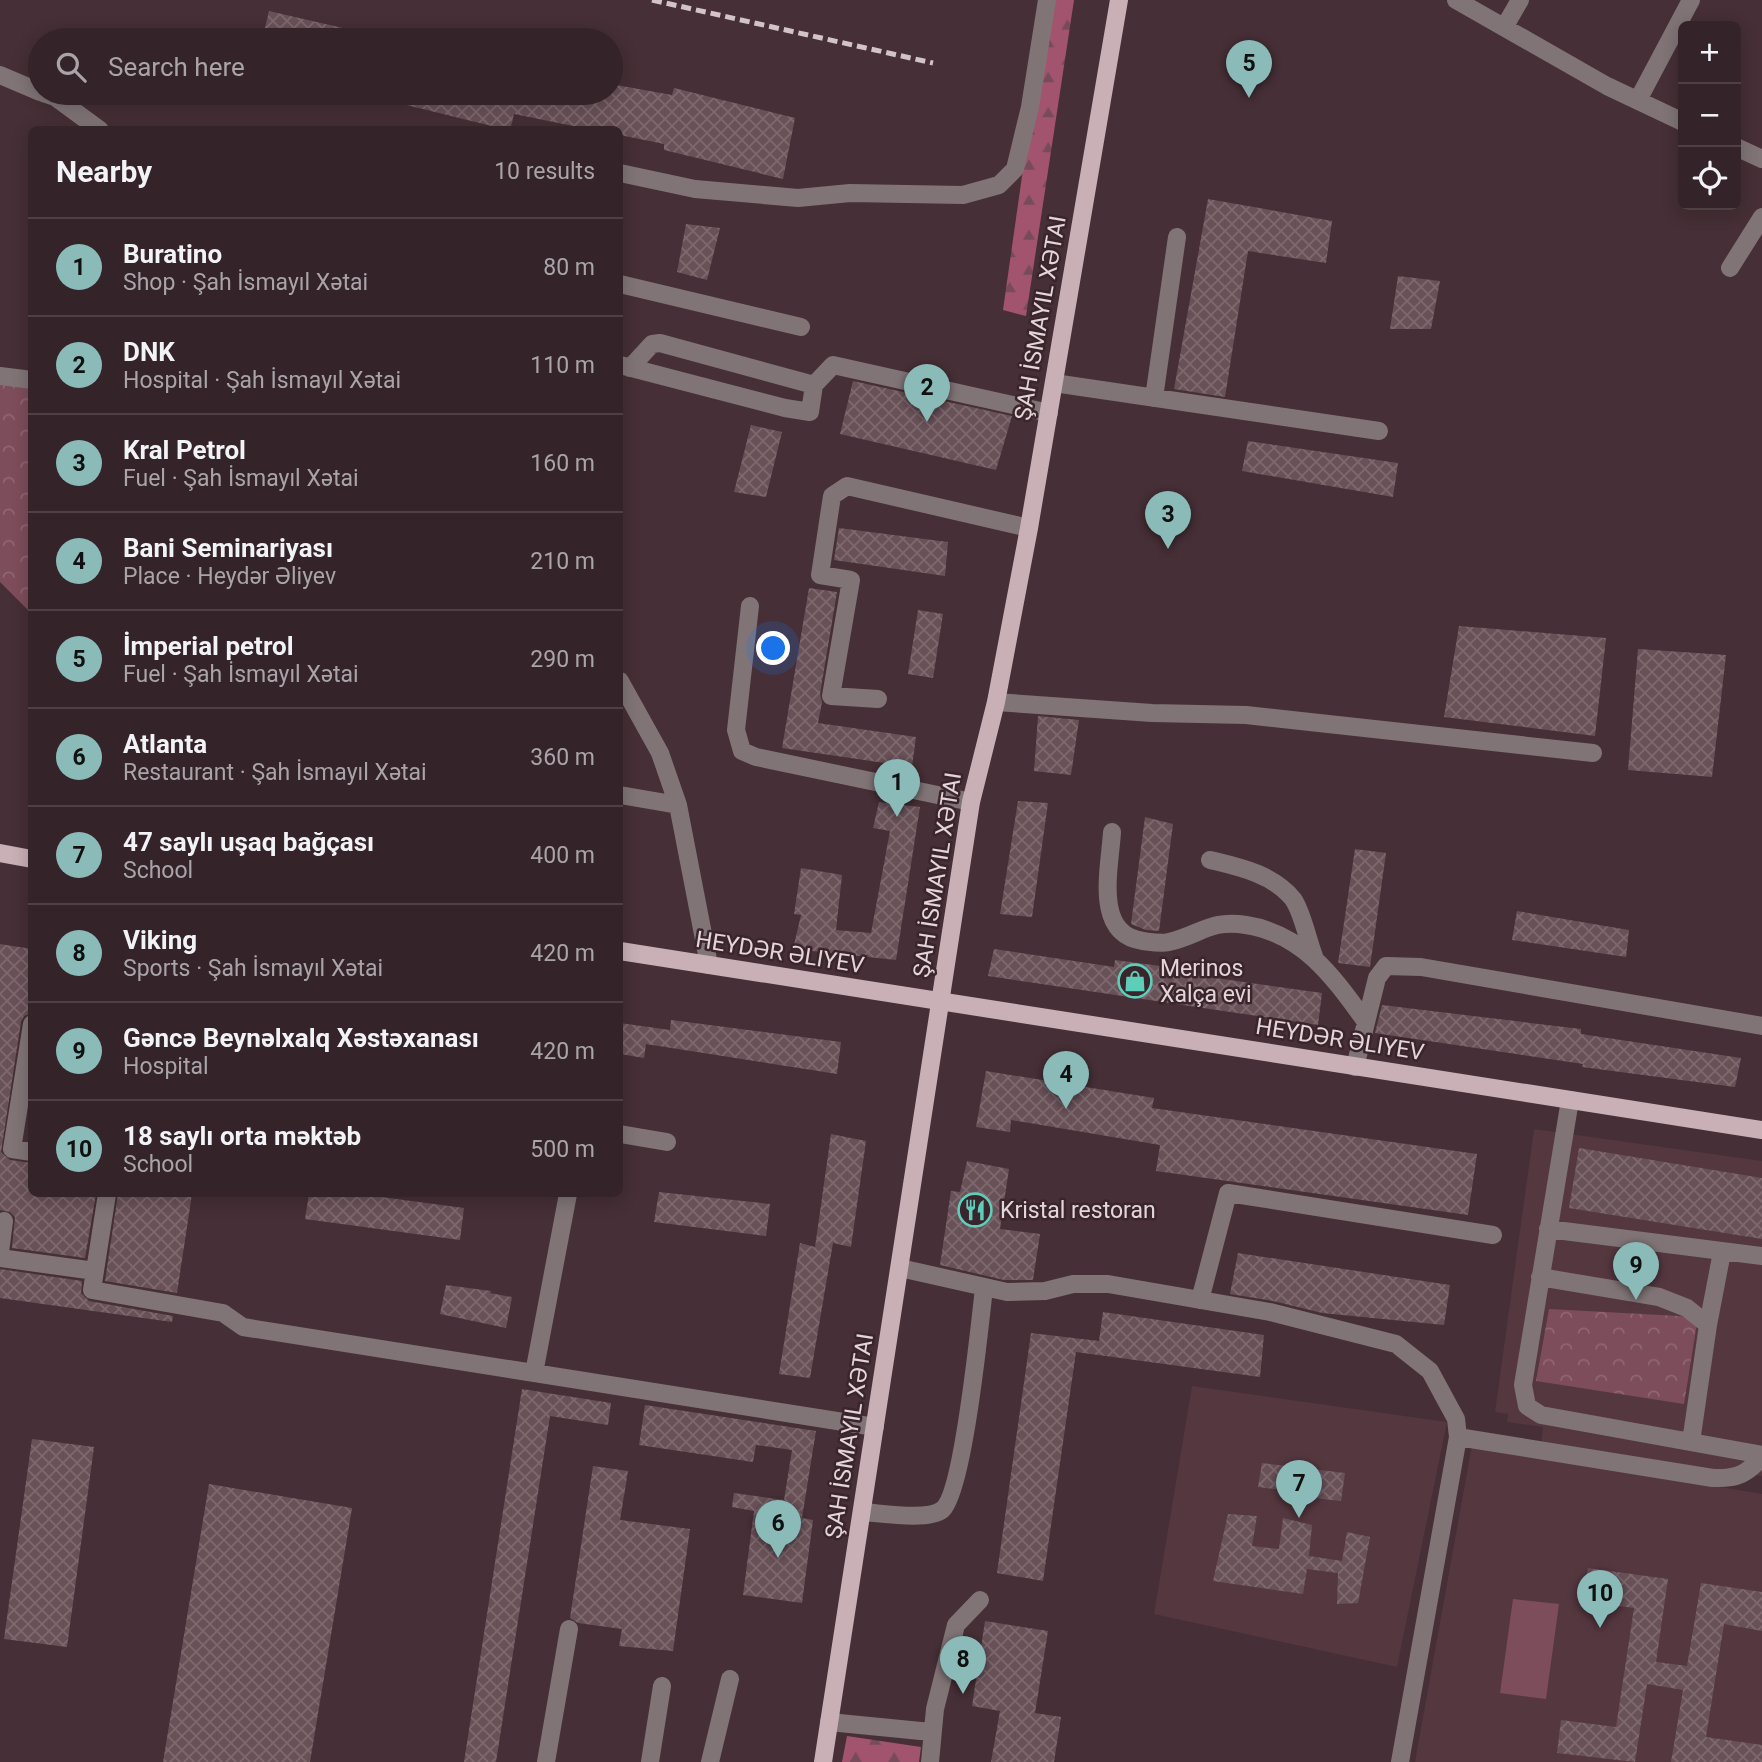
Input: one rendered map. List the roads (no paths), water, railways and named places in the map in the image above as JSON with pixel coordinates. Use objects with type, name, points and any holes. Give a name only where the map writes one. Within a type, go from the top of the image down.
[{"type":"main road","points":[[823,1762],[971,802],[996,702],[1029,527],[1119,0]]},
{"type":"main road","points":[[0,853],[28,858]]},
{"type":"main road","name":"HEYDƏR ƏLIYEV","points":[[623,951],[1762,1130]]},
{"type":"street","points":[[623,174],[695,189],[797,198],[850,193],[963,195],[999,185],[1015,169],[1030,107],[1047,0]]},
{"type":"street","points":[[1456,0],[1607,86],[1678,120]]},
{"type":"street","points":[[1505,26],[1520,0]]},
{"type":"street","points":[[1638,100],[1691,0]]},
{"type":"street","points":[[0,75],[28,86]]},
{"type":"street","points":[[66,105],[95,126]]},
{"type":"street","points":[[1741,149],[1762,159]]},
{"type":"street","points":[[1730,268],[1762,217]]},
{"type":"street","points":[[1154,398],[1177,237]]},
{"type":"street","points":[[623,285],[801,327]]},
{"type":"street","points":[[625,366],[652,344],[660,343],[814,385]]},
{"type":"street","points":[[625,366],[785,408],[810,412],[814,385],[833,365],[1049,413]]},
{"type":"street","points":[[0,376],[28,380]]},
{"type":"street","points":[[1054,383],[1379,431]]},
{"type":"street","points":[[878,699],[831,696],[851,580],[820,575],[832,496],[847,486],[1029,527]]},
{"type":"street","points":[[750,606],[736,730],[742,751],[756,757],[971,802]]},
{"type":"street","points":[[623,686],[660,753],[678,805],[709,965]]},
{"type":"street","points":[[996,702],[1152,713],[1246,715],[1593,753]]},
{"type":"street","points":[[623,795],[678,805]]},
{"type":"street","points":[[1112,832],[1108,905],[1111,918],[1124,935],[1134,940],[1170,942],[1211,925],[1228,923],[1249,925],[1278,935],[1300,945],[1314,956],[1330,972],[1366,1022]]},
{"type":"street","points":[[1210,860],[1247,869],[1278,885],[1294,901],[1314,956]]},
{"type":"street","points":[[1355,1067],[1377,978],[1386,966],[1409,965],[1762,1026]]},
{"type":"street","points":[[28,1049],[12,1149],[28,1151]]},
{"type":"street","points":[[1458,1437],[1728,1479],[1750,1471],[1762,1456],[1541,1415],[1527,1406],[1523,1385],[1570,1100]]},
{"type":"street","points":[[623,1135],[667,1142]]},
{"type":"street","points":[[1200,1300],[1228,1193],[1493,1235]]},
{"type":"street","points":[[106,1197],[92,1290],[223,1313],[243,1327],[875,1427]]},
{"type":"street","points":[[534,1373],[567,1197]]},
{"type":"street","points":[[0,1252],[4,1222]]},
{"type":"street","points":[[1548,1228],[1762,1256]]},
{"type":"street","points":[[1691,1442],[1722,1252]]},
{"type":"street","points":[[0,1258],[94,1271]]},
{"type":"street","points":[[900,1268],[984,1288],[1020,1292],[1045,1291],[1073,1284],[1108,1284],[1270,1311],[1396,1344],[1430,1371],[1456,1419],[1458,1437],[1400,1762]]},
{"type":"street","points":[[1540,1277],[1659,1297],[1687,1308],[1708,1325]]},
{"type":"street","points":[[862,1512],[933,1515],[945,1508],[954,1488],[968,1414],[984,1288]]},
{"type":"street","points":[[930,1762],[935,1709],[956,1625],[980,1601]]},
{"type":"street","points":[[546,1762],[569,1629]]},
{"type":"street","points":[[710,1762],[730,1679]]},
{"type":"street","points":[[650,1762],[662,1686]]},
{"type":"street","points":[[829,1722],[932,1732]]},
{"type":"railway","points":[[652,0],[933,63]]},
{"type":"place","name":"İmperial petrol","points":[[1249,98]]},
{"type":"place","name":"DNK","points":[[927,422]]},
{"type":"place","name":"Kral Petrol","points":[[1168,549]]},
{"type":"place","name":"Buratino","points":[[897,817]]},
{"type":"place","name":"Merinos Xalça evi","points":[[1135,981]]},
{"type":"place","name":"Bani Seminariyası","points":[[1066,1109]]},
{"type":"place","name":"Kristal restoran","points":[[975,1210]]},
{"type":"place","name":"Gəncə Beynəlxalq Xəstəxanası","points":[[1636,1300]]},
{"type":"place","name":"47 saylı uşaq bağçası","points":[[1299,1518]]},
{"type":"place","name":"Atlanta","points":[[778,1558]]},
{"type":"place","name":"18 saylı orta məktəb","points":[[1600,1628]]},
{"type":"place","name":"Viking","points":[[963,1694]]}]
